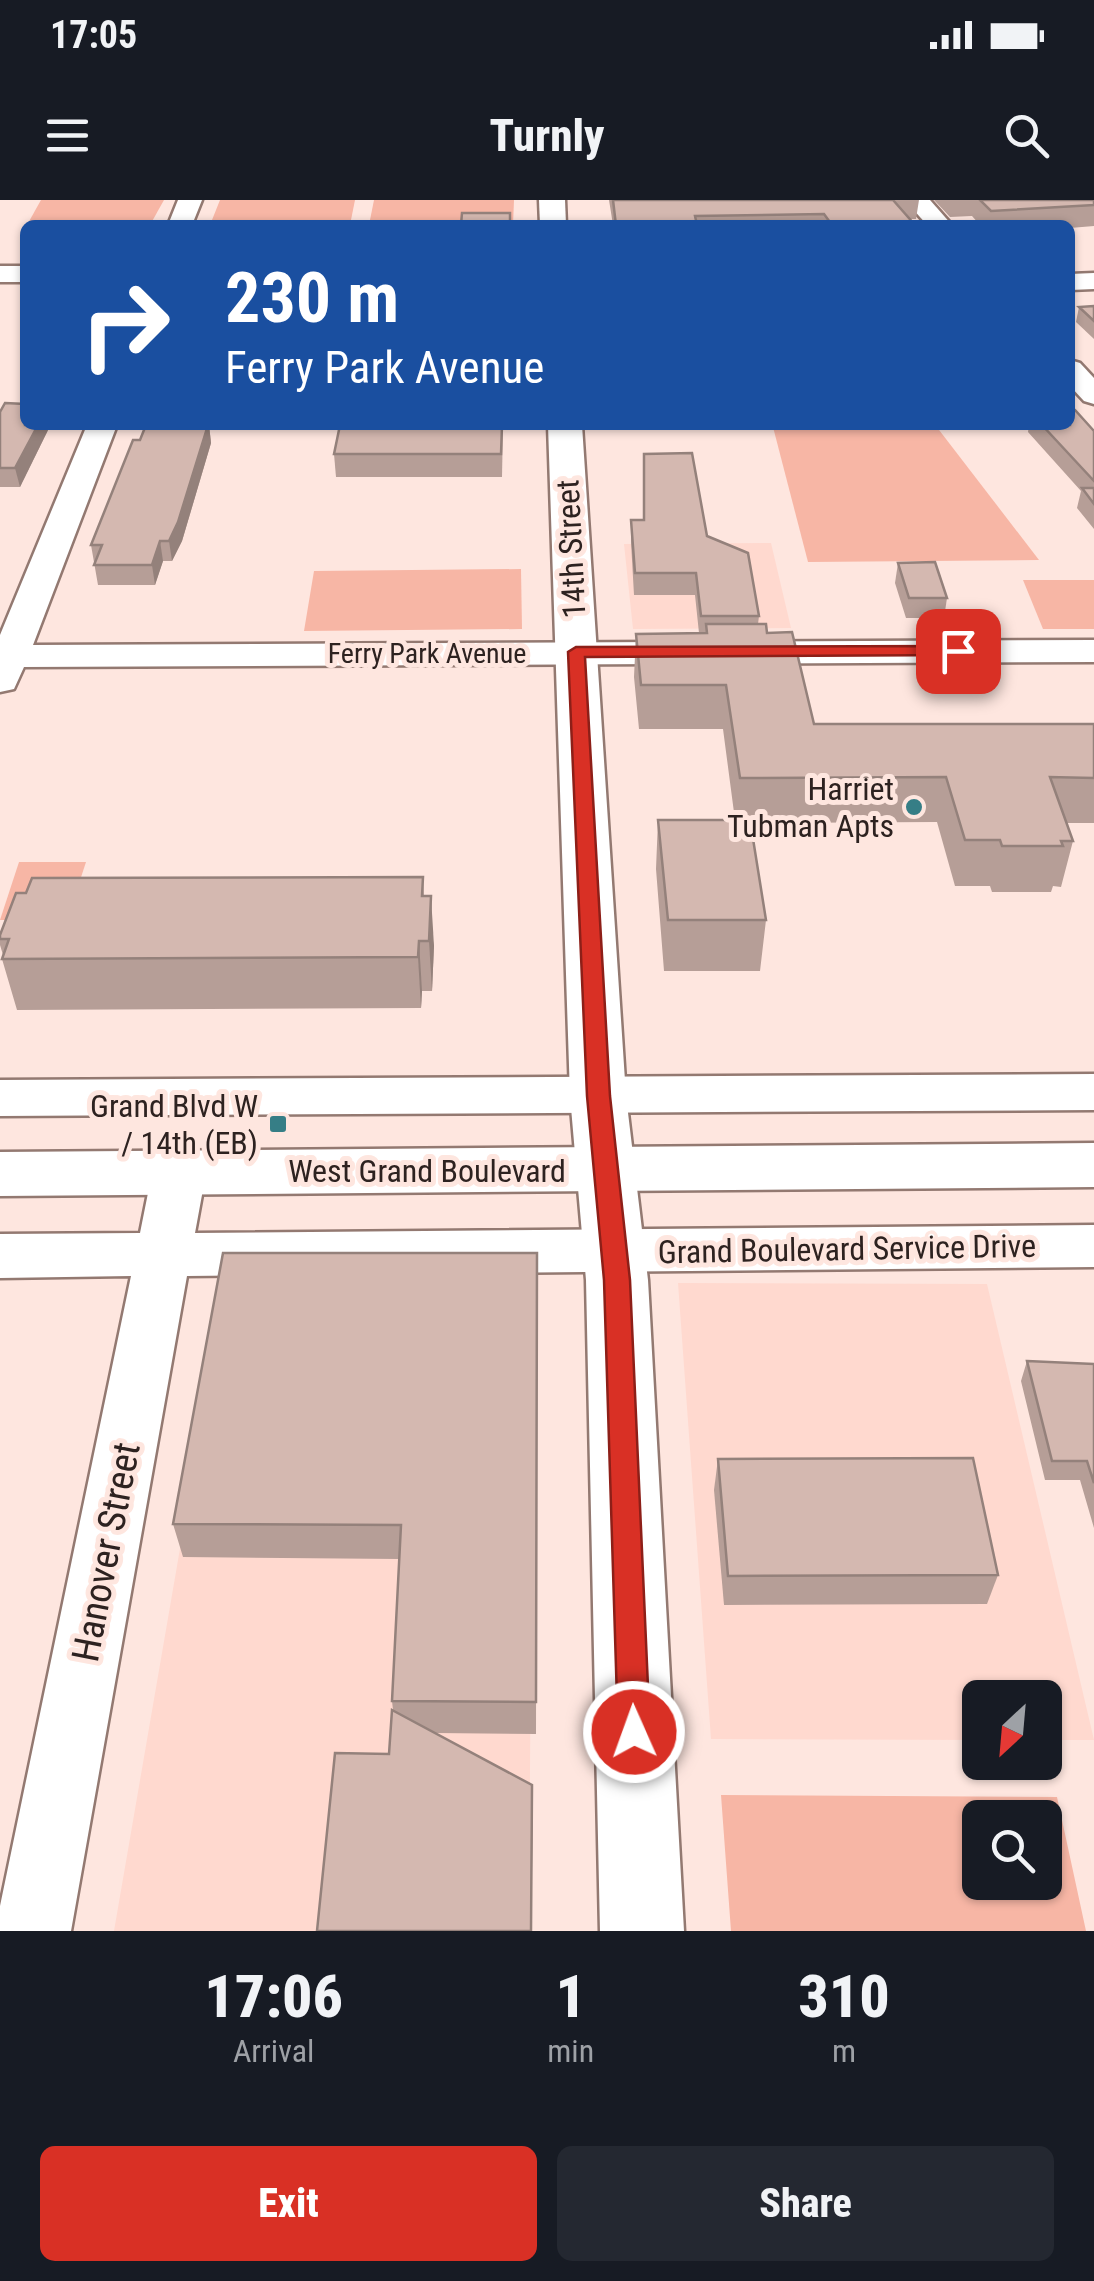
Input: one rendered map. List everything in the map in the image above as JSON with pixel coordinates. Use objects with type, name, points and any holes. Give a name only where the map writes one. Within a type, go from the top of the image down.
[{"type":"street","points":[[917,200],[935,220]]},
{"type":"street","points":[[1075,374],[1094,395]]},
{"type":"street","points":[[4,664],[100,430]]},
{"type":"street","name":"14th Street","points":[[565,430],[598,1096],[615,1250],[642,1931]]},
{"type":"street","name":"Ferry Park Avenue","points":[[4,664],[576,652],[1094,651]]},
{"type":"street","points":[[0,1098],[1094,1092]]},
{"type":"street","name":"West Grand Boulevard","points":[[3,1186],[180,1173],[1094,1165]]},
{"type":"street","name":"Hanover Street","points":[[32,1931],[180,1173]]},
{"type":"street","name":"Grand Boulevard Service Drive","points":[[0,1256],[1094,1246]]},
{"type":"shaded area","points":[[41,200],[164,200],[153,220],[30,220]]},
{"type":"shaded area","points":[[220,200],[355,200],[351,220],[212,220]]},
{"type":"shaded area","points":[[374,200],[514,200],[513,220],[370,220]]},
{"type":"shaded area","points":[[774,430],[939,430],[1039,560],[808,562]]},
{"type":"shaded area","points":[[771,543],[791,628],[633,629],[624,544]]},
{"type":"shaded area","points":[[521,569],[522,629],[304,631],[314,571]]},
{"type":"shaded area","points":[[1023,580],[1094,580],[1094,629],[1043,629]]},
{"type":"shaded area","points":[[19,862],[86,862],[67,920],[0,920]]},
{"type":"shaded area","points":[[678,1283],[987,1284],[1094,1740],[1062,1740],[1062,1680],[962,1680],[962,1740],[711,1739]]},
{"type":"shaded area","points":[[225,1288],[533,1288],[529,1931],[114,1931]]},
{"type":"shaded area","points":[[721,1795],[1057,1797],[1058,1800],[962,1800],[962,1900],[1062,1900],[1062,1820],[1086,1931],[731,1931]]},
{"type":"building","points":[[613,200],[893,200],[911,220],[828,220],[824,214],[615,220]]},
{"type":"building","points":[[980,200],[1094,200],[1094,205],[991,211]]},
{"type":"building","points":[[462,213],[510,213],[510,220],[461,220]]},
{"type":"building","points":[[1094,306],[1094,321],[1079,307]]},
{"type":"building","points":[[5,403],[20,404],[20,430],[35,430],[15,468],[0,468],[0,412]]},
{"type":"building","points":[[1075,410],[1094,431],[1094,481],[1047,430],[1075,430]]},
{"type":"building","points":[[144,430],[206,430],[178,522],[169,541],[160,541],[152,565],[94,565],[102,545],[91,545],[133,440],[140,440]]},
{"type":"building","points":[[339,430],[502,430],[501,454],[334,454]]},
{"type":"building","points":[[692,453],[707,536],[748,553],[759,616],[701,616],[696,573],[635,573],[631,520],[644,520],[644,454]]},
{"type":"building","points":[[1082,488],[1094,488],[1094,504]]},
{"type":"building","points":[[935,562],[947,598],[909,598],[898,563]]},
{"type":"building","points":[[706,624],[766,624],[767,633],[792,632],[814,724],[1094,724],[1094,778],[1050,777],[1073,841],[1061,841],[1063,846],[1002,846],[1000,840],[965,840],[946,777],[740,778],[726,685],[641,685],[636,634],[707,633]]},
{"type":"building","points":[[658,820],[750,820],[766,920],[668,920]]},
{"type":"building","points":[[423,877],[422,896],[431,896],[429,941],[419,941],[418,957],[2,959],[9,939],[0,939],[0,935],[16,893],[26,893],[32,878]]},
{"type":"building","points":[[223,1253],[537,1253],[536,1702],[392,1701],[401,1525],[173,1524]]},
{"type":"building","points":[[1027,1361],[1094,1364],[1094,1483],[1087,1461],[1052,1461]]},
{"type":"building","points":[[973,1458],[998,1575],[728,1576],[718,1459]]},
{"type":"building","points":[[392,1710],[532,1785],[531,1931],[317,1931],[335,1753],[389,1754]]},
{"type":"place","name":"Harriet Tubman Apts","points":[[914,807]]},
{"type":"place","name":"Grand Blvd W / 14th (EB)","points":[[278,1124]]},
{"type":"route","points":[[634,1732],[617,1280],[598,1096],[576,652],[958,651]]}]
